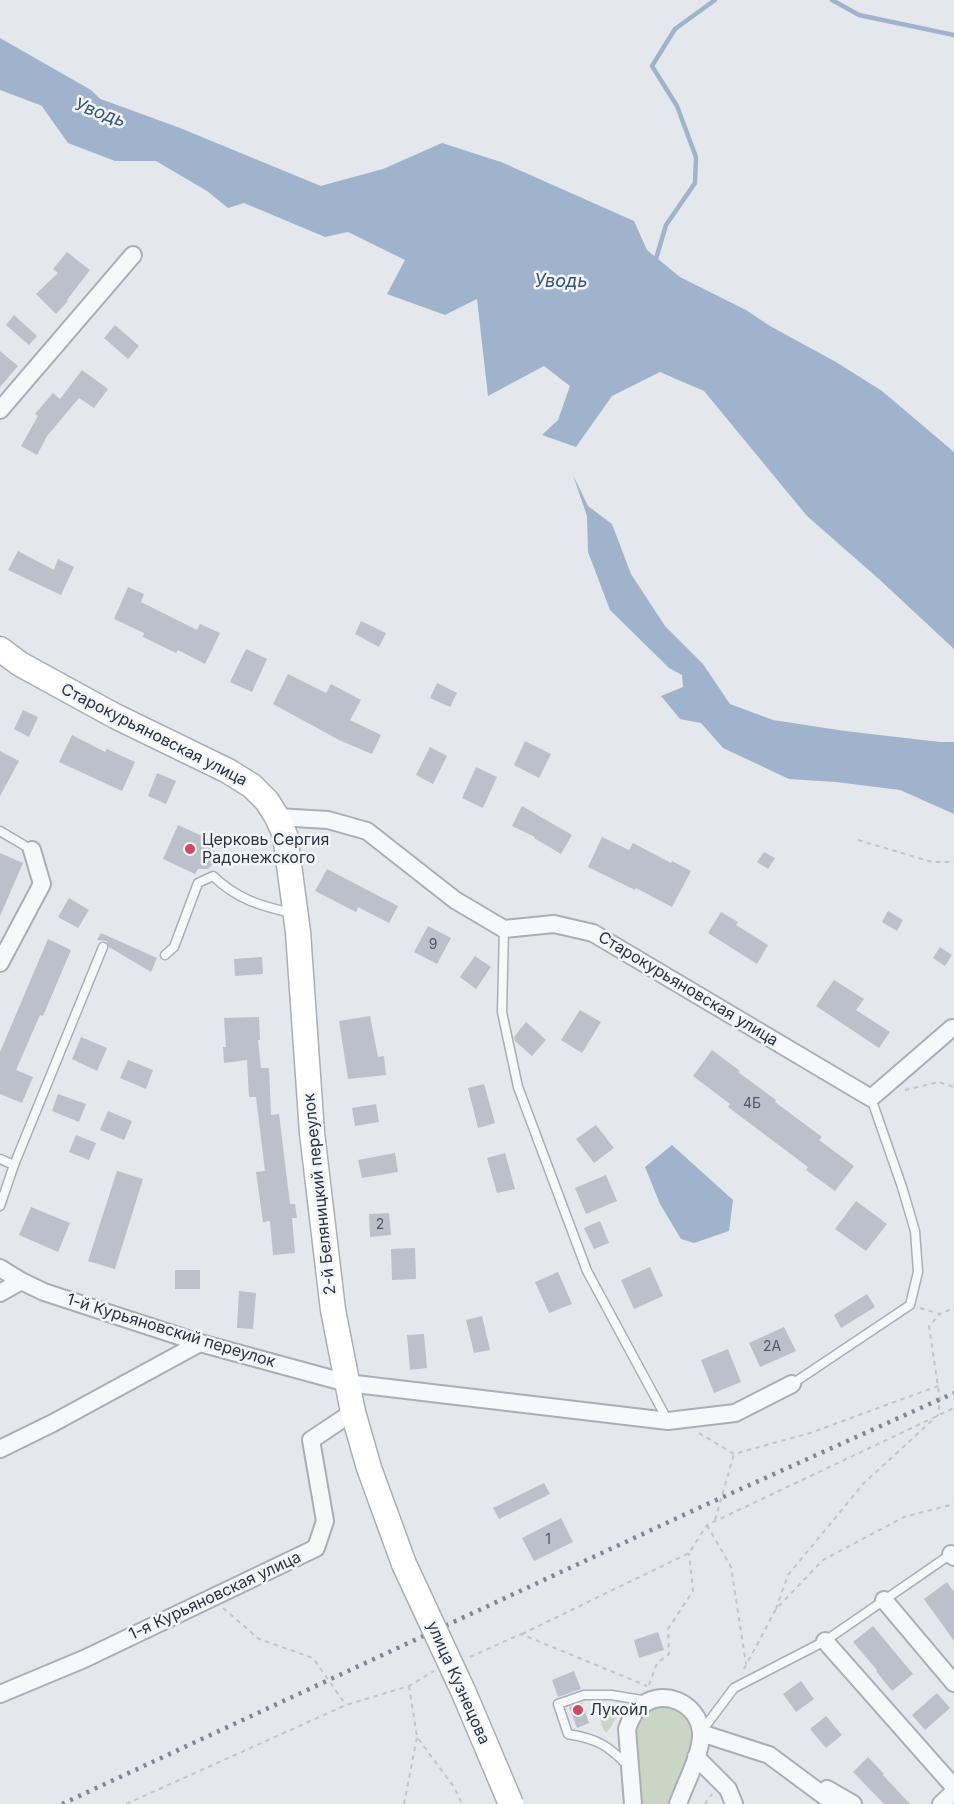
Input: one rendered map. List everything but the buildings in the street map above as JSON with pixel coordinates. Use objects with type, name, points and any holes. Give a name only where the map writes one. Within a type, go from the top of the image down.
[{"type":"main road","name":"Старокурьяновская улица","points":[[0,649],[20,664],[115,716],[228,771],[252,786],[267,801],[277,817]]},
{"type":"main road","name":"2-й Беляницкий переулок","points":[[277,817],[285,835],[296,913],[312,1133],[333,1310],[353,1412],[369,1468],[404,1564]]},
{"type":"main road","name":"улица Кузнецова","points":[[404,1564],[464,1693],[511,1804]]},
{"type":"street","points":[[2,404],[133,255]]},
{"type":"street","points":[[277,817],[328,820],[367,831],[455,900],[504,929]]},
{"type":"street","points":[[0,963],[42,884],[32,850]]},
{"type":"street","name":"Старокурьяновская улица","points":[[504,929],[554,924],[593,933],[871,1098]]},
{"type":"street","points":[[871,1098],[952,1028]]},
{"type":"street","name":"1-й Курьяновский переулок","points":[[0,1268],[44,1292],[200,1343],[347,1383]]},
{"type":"street","points":[[0,1293],[21,1281]]},
{"type":"street","points":[[0,1449],[53,1423],[200,1343]]},
{"type":"street","points":[[347,1383],[673,1420],[735,1413],[792,1384]]},
{"type":"street","name":"1-я Курьяновская улица","points":[[0,1694],[84,1659],[316,1548],[325,1521],[312,1440],[353,1412]]},
{"type":"street","points":[[884,1599],[954,1683]]},
{"type":"street","points":[[825,1641],[954,1787]]},
{"type":"street","points":[[633,1804],[627,1729],[631,1718],[639,1708],[649,1701],[660,1698],[683,1703],[692,1711],[701,1733],[696,1757],[678,1804]]},
{"type":"street","points":[[701,1733],[769,1755],[853,1804]]},
{"type":"street","points":[[769,1755],[835,1804]]},
{"type":"street","points":[[696,1757],[728,1789],[734,1804]]},
{"type":"street","points":[[940,1804],[954,1792]]},
{"type":"lane","points":[[0,831],[32,850]]},
{"type":"lane","points":[[165,955],[174,947],[198,884],[213,876],[223,886],[247,900],[264,907],[296,913]]},
{"type":"lane","points":[[504,929],[502,1012],[518,1088],[588,1271],[673,1420]]},
{"type":"lane","points":[[0,1206],[14,1165],[103,947]]},
{"type":"lane","points":[[792,1384],[910,1305],[918,1272],[915,1231],[871,1098]]},
{"type":"lane","points":[[0,1159],[14,1165]]},
{"type":"lane","points":[[701,1733],[734,1688],[825,1641],[953,1554]]},
{"type":"lane","points":[[630,1768],[615,1753],[591,1738],[568,1734],[558,1704],[584,1695],[611,1695],[649,1701]]},
{"type":"path","points":[[858,840],[932,862],[954,862]]},
{"type":"path","points":[[905,1090],[939,1082],[954,1088]]},
{"type":"path","points":[[910,1305],[940,1314]]},
{"type":"path","points":[[734,1688],[776,1609],[788,1575],[864,1483],[938,1415],[940,1400],[929,1326],[940,1314],[954,1308]]},
{"type":"path","points":[[673,1420],[734,1454],[810,1433],[938,1386]]},
{"type":"path","points":[[463,1659],[522,1634],[689,1553],[707,1525],[954,1408]]},
{"type":"path","points":[[715,1521],[734,1454]]},
{"type":"path","points":[[776,1609],[823,1560],[904,1517],[954,1504]]},
{"type":"path","points":[[707,1525],[731,1567],[746,1664]]},
{"type":"path","points":[[522,1634],[649,1687],[657,1663],[669,1654],[668,1629],[693,1591],[689,1553]]},
{"type":"path","points":[[211,1597],[259,1640],[313,1658],[346,1706]]},
{"type":"path","points":[[126,1804],[346,1706],[409,1686],[438,1669]]},
{"type":"path","points":[[404,1804],[417,1737],[409,1686]]},
{"type":"path","points":[[417,1737],[454,1787],[462,1804]]},
{"type":"green space","points":[[603,1705],[616,1707],[619,1712],[606,1733],[600,1716]]},
{"type":"green space","points":[[666,1707],[678,1711],[686,1718],[691,1728],[692,1741],[670,1804],[639,1804],[637,1730],[641,1720],[649,1712]]},
{"type":"water","name":"Уводь","points":[[0,38],[91,90],[142,140],[175,140],[228,170],[302,191],[383,169],[442,143],[501,162],[634,221],[647,250],[680,277],[746,310],[882,391],[954,452],[954,649],[807,516],[704,391],[660,372],[612,396],[576,447],[542,435],[558,420],[570,386],[544,366],[488,396],[477,299],[445,315],[387,294],[405,260],[348,232],[325,237],[244,203],[228,208],[207,191],[156,161],[115,161],[68,143],[36,98],[0,70]]},
{"type":"water","points":[[573,475],[588,506],[612,524],[631,574],[665,626],[703,664],[730,704],[773,720],[845,731],[954,742],[954,814],[900,790],[789,779],[723,748],[701,723],[680,719],[661,696],[683,687],[682,675],[669,668],[610,610],[588,552],[587,516]]},
{"type":"water","points":[[672,1145],[733,1200],[729,1231],[694,1243],[681,1239],[660,1204],[645,1167]]},
{"type":"waterway","points":[[655,262],[666,225],[695,183],[696,157],[677,106],[652,66],[675,29],[715,0]]},
{"type":"waterway","points":[[832,0],[859,15],[954,35]]},
{"type":"waterway","name":"Уводь","points":[[0,76],[48,94]]},
{"type":"waterway","name":"Уводь","points":[[90,109],[175,140],[333,205]]},
{"type":"railway","points":[[62,1804],[703,1506],[954,1393]]},
{"type":"place","name":"Церковь Сергия Радонежского","points":[[190,849]]},
{"type":"place","name":"Лукойл","points":[[578,1710]]}]
